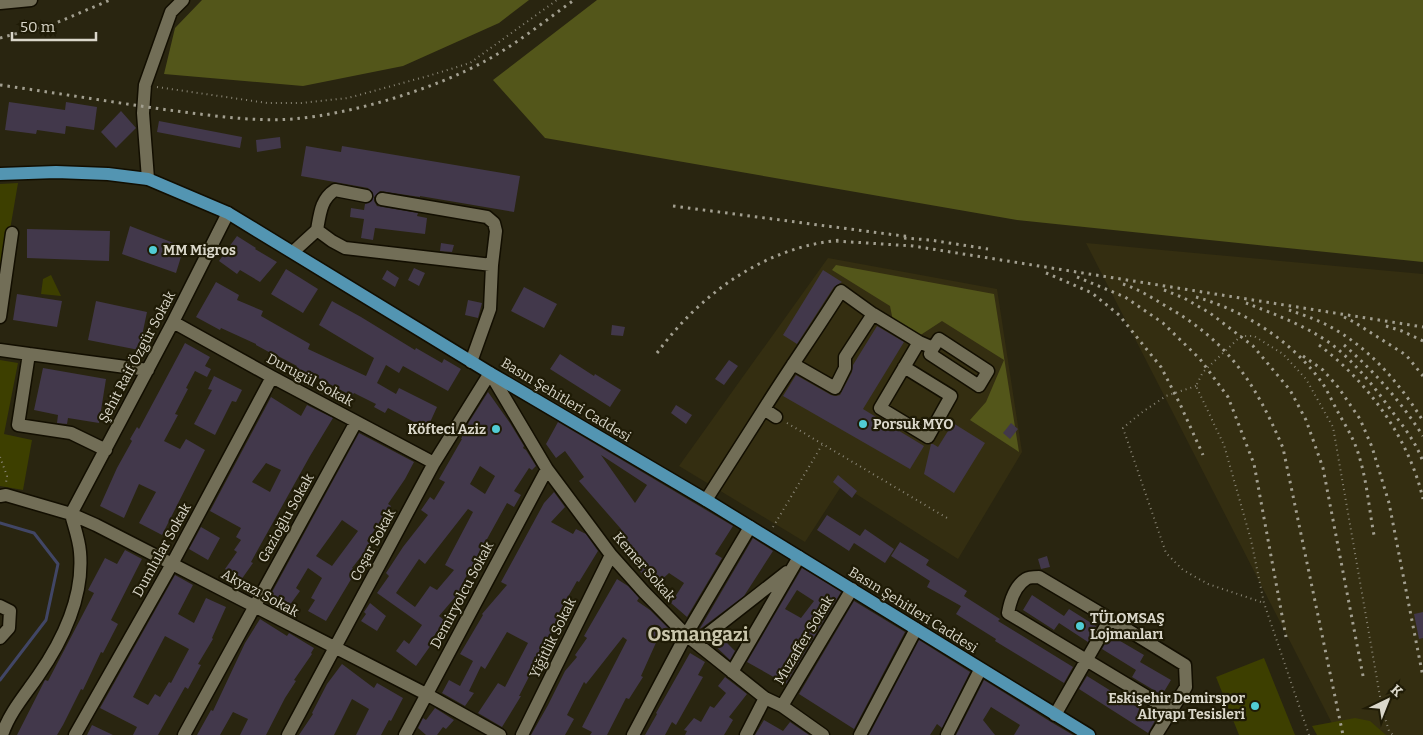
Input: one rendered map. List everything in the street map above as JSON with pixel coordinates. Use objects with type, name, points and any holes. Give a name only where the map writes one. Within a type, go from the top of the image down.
[{"type":"main road","name":"Basın Şehitleri Caddesi","points":[[0,174],[56,172],[108,174],[148,179],[228,213],[471,362],[750,527],[766,537],[796,563],[852,589],[1084,734]]},
{"type":"street","points":[[0,3],[31,0]]},
{"type":"street","points":[[148,179],[143,113],[145,85],[171,12],[183,0]]},
{"type":"street","points":[[293,252],[317,230],[322,205],[327,195],[335,190],[366,196]]},
{"type":"street","points":[[382,199],[486,217],[494,223],[496,231],[490,310],[471,362]]},
{"type":"street","name":"Şehit Raif Özgür Sokak","points":[[71,514],[148,370],[228,213]]},
{"type":"street","points":[[317,230],[345,248],[492,265]]},
{"type":"street","points":[[0,317],[12,233]]},
{"type":"street","points":[[706,500],[841,291],[873,314],[919,342],[933,348]]},
{"type":"street","points":[[793,364],[835,388],[845,368],[845,357],[873,314]]},
{"type":"street","name":"Durugül Sokak","points":[[173,322],[434,463]]},
{"type":"street","points":[[904,367],[951,396],[928,437],[880,408],[904,367],[919,342]]},
{"type":"street","points":[[0,350],[148,370]]},
{"type":"street","points":[[29,354],[18,425],[71,433],[106,450]]},
{"type":"street","name":"Coşar Sokak","points":[[288,735],[434,463],[490,373]]},
{"type":"street","name":"Kemer Sokak","points":[[490,373],[547,469],[611,555],[644,592],[686,635],[732,672],[765,698],[782,706],[823,735]]},
{"type":"street","name":"Dumlular Sokak","points":[[75,735],[172,564],[272,377]]},
{"type":"street","points":[[764,409],[776,417]]},
{"type":"street","name":"Gazioğlu Sokak","points":[[184,735],[356,422]]},
{"type":"street","name":"Demiryolcu Sokak","points":[[405,735],[547,469]]},
{"type":"street","name":"Akyazı Sokak","points":[[3,495],[71,514],[96,525],[426,694],[500,735]]},
{"type":"street","points":[[2,735],[7,722],[50,659],[75,606],[80,581],[80,551],[71,514]]},
{"type":"street","points":[[633,735],[686,635],[750,527]]},
{"type":"street","name":"Yiğitlik Sokak","points":[[522,735],[611,555]]},
{"type":"street","points":[[696,643],[796,563]]},
{"type":"street","points":[[732,672],[796,563]]},
{"type":"street","points":[[1156,735],[1172,710],[1186,687],[1185,665],[1039,577],[1027,579],[1014,596],[1008,613],[1172,710]]},
{"type":"street","name":"Muzaffer Sokak","points":[[782,706],[852,589]]},
{"type":"street","points":[[0,606],[10,611],[9,628],[0,638]]},
{"type":"street","points":[[1055,715],[1110,619]]},
{"type":"street","points":[[860,735],[916,629]]},
{"type":"street","points":[[947,735],[980,670]]},
{"type":"street","points":[[746,735],[765,698]]},
{"type":"path","points":[[145,85],[266,103],[301,103],[348,98],[470,63],[557,0]]},
{"type":"path","points":[[1264,603],[1208,584],[1183,570],[1166,553],[1123,428],[1166,396],[1196,386],[1203,372],[1241,336],[1254,336],[1284,354],[1306,379],[1333,427],[1382,708],[1389,731],[1393,735]]},
{"type":"path","points":[[1196,386],[1224,445],[1251,540],[1264,603],[1309,735]]},
{"type":"path","points":[[776,417],[947,518]]},
{"type":"path","points":[[766,537],[822,444]]},
{"type":"path","points":[[0,457],[7,476],[3,495]]},
{"type":"shaded area","points":[[202,0],[529,0],[499,23],[403,66],[303,86],[164,74],[175,28]]},
{"type":"shaded area","points":[[597,0],[1423,0],[1423,262],[1017,220],[545,138],[493,80]]},
{"type":"shaded area","points":[[18,183],[0,288],[0,184]]},
{"type":"shaded area","points":[[1086,243],[1423,274],[1423,735],[1338,735]]},
{"type":"shaded area","name":"Porsuk MYO","points":[[828,258],[997,289],[1022,452],[958,559],[842,485],[805,542],[679,466]]},
{"type":"shaded area","points":[[836,265],[994,294],[1019,452],[970,420],[986,402],[1004,360],[942,321],[919,336],[893,321],[890,306],[832,270]]},
{"type":"shaded area","points":[[51,275],[61,296],[41,294],[43,279]]},
{"type":"shaded area","points":[[0,360],[18,363],[4,434],[32,440],[23,490],[0,486]]},
{"type":"shaded area","name":"Eskişehir Demirspor Altyapı Tesisleri","points":[[1264,658],[1295,735],[1239,735],[1216,677]]},
{"type":"shaded area","points":[[1355,718],[1370,721],[1386,735],[1317,735],[1312,726]]},
{"type":"building","points":[[9,102],[65,110],[66,102],[97,107],[94,130],[66,126],[65,134],[37,130],[36,134],[5,130]]},
{"type":"building","points":[[121,111],[136,128],[116,148],[101,132]]},
{"type":"building","points":[[159,121],[242,137],[240,148],[157,132]]},
{"type":"building","points":[[280,137],[281,148],[257,152],[256,140]]},
{"type":"building","points":[[306,146],[341,152],[342,146],[520,176],[514,212],[380,191],[374,197],[377,206],[418,213],[417,216],[427,218],[425,234],[375,228],[373,240],[361,238],[364,219],[350,217],[351,208],[364,210],[365,204],[372,201],[373,193],[368,188],[301,176]]},
{"type":"building","name":"MM Migros","points":[[130,226],[184,247],[176,273],[122,254]]},
{"type":"building","points":[[27,229],[110,231],[109,261],[27,258]]},
{"type":"building","points":[[237,236],[277,262],[260,282],[240,270],[237,274],[219,261]]},
{"type":"building","points":[[441,243],[454,245],[452,252],[440,251]]},
{"type":"building","points":[[414,268],[425,273],[419,286],[408,280]]},
{"type":"building","points":[[286,269],[318,289],[303,313],[271,294]]},
{"type":"building","points":[[387,270],[399,278],[395,287],[382,279]]},
{"type":"building","points":[[823,270],[842,282],[834,287],[797,344],[783,335]]},
{"type":"building","points":[[216,282],[239,295],[237,300],[263,311],[261,316],[310,344],[308,349],[366,376],[374,358],[319,325],[332,301],[415,350],[416,348],[442,363],[444,359],[461,369],[448,391],[403,366],[399,373],[386,365],[377,383],[396,394],[399,388],[437,407],[427,429],[388,408],[385,413],[374,407],[376,404],[354,393],[352,396],[309,373],[307,376],[295,370],[297,366],[256,344],[221,328],[220,330],[196,317]]},
{"type":"building","points":[[524,287],[557,304],[544,328],[511,311]]},
{"type":"building","points":[[17,294],[62,301],[57,327],[13,320]]},
{"type":"building","points":[[468,300],[482,303],[478,318],[465,315]]},
{"type":"building","points":[[96,301],[147,312],[139,350],[88,340]]},
{"type":"building","points":[[612,325],[625,327],[623,336],[611,335]]},
{"type":"building","points":[[877,326],[904,342],[863,409],[924,446],[910,469],[783,396],[796,375],[831,395],[840,395],[852,372],[853,365]]},
{"type":"building","points":[[185,343],[210,357],[205,366],[211,369],[207,377],[195,371],[175,414],[178,415],[164,441],[180,449],[186,439],[205,450],[162,535],[139,523],[156,492],[139,484],[124,518],[100,506],[117,468],[132,441],[130,439],[137,427],[139,429]]},
{"type":"building","points":[[560,354],[594,376],[595,374],[621,390],[610,407],[550,369]]},
{"type":"building","points":[[729,360],[738,366],[724,385],[715,379]]},
{"type":"building","points":[[43,368],[106,379],[99,423],[68,418],[67,424],[57,423],[58,415],[34,410]]},
{"type":"building","points":[[214,376],[242,390],[236,402],[232,401],[215,435],[194,424],[212,390],[208,389]]},
{"type":"building","points":[[488,392],[510,423],[524,446],[523,448],[536,466],[532,470],[529,468],[514,491],[521,495],[514,507],[507,503],[461,586],[463,588],[439,616],[445,621],[428,644],[431,645],[416,666],[396,651],[404,640],[409,644],[422,625],[377,593],[389,576],[386,573],[403,547],[428,515],[421,510],[430,497],[434,500],[445,482],[439,479],[462,439],[469,422]],"holes":[[[480,466],[495,476],[485,494],[470,484]],[[468,509],[473,512],[445,565],[454,570],[437,590],[430,586],[415,607],[396,593],[419,559],[425,564]]]},
{"type":"building","points":[[271,397],[301,416],[307,405],[333,418],[251,562],[253,563],[241,580],[225,569],[237,552],[234,550],[241,540],[236,537],[241,528],[210,511]],"holes":[[[266,463],[281,470],[270,492],[252,482]]]},
{"type":"building","points":[[676,405],[692,415],[686,424],[671,413]]},
{"type":"building","points":[[558,422],[733,526],[715,554],[722,558],[687,617],[671,603],[684,583],[669,573],[657,584],[651,578],[648,580],[632,563],[639,557],[617,533],[621,529],[579,481],[584,477],[565,451],[556,458],[546,444]],"holes":[[[601,455],[647,485],[635,503]]]},
{"type":"building","points":[[953,423],[985,443],[954,493],[924,474],[931,444],[938,447]]},
{"type":"building","points":[[1011,423],[1018,429],[1010,439],[1003,433]]},
{"type":"building","points":[[359,433],[414,462],[388,504],[391,506],[367,541],[371,544],[352,568],[356,571],[326,621],[308,611],[315,600],[311,598],[322,578],[308,568],[296,588],[300,591],[289,606],[271,594]],"holes":[[[342,520],[358,531],[332,566],[316,556]]]},
{"type":"building","points":[[838,475],[857,491],[852,498],[833,482]]},
{"type":"building","points":[[554,492],[565,507],[551,522],[573,534],[576,529],[586,534],[598,551],[579,582],[577,581],[557,616],[560,617],[519,696],[521,696],[502,727],[478,713],[498,683],[505,687],[528,643],[507,632],[485,669],[481,666],[469,691],[474,693],[465,706],[442,693],[449,680],[460,686],[473,661],[460,654],[482,614],[507,585],[501,582],[544,503]]},
{"type":"building","points":[[827,515],[860,536],[865,529],[894,549],[885,563],[854,543],[849,551],[817,530]]},
{"type":"building","points":[[201,527],[220,538],[208,560],[189,549]]},
{"type":"building","points":[[753,538],[773,551],[744,596],[699,630]]},
{"type":"building","points":[[900,542],[929,560],[926,565],[967,591],[964,596],[1000,619],[998,621],[1073,667],[1064,683],[995,641],[996,639],[956,614],[961,606],[927,587],[930,581],[891,556]]},
{"type":"building","points":[[125,550],[142,559],[111,620],[118,624],[103,653],[101,652],[83,690],[81,689],[63,725],[57,735],[17,735],[45,680],[48,681],[94,593],[88,590],[105,558],[117,564]]},
{"type":"building","points":[[1047,556],[1050,567],[1041,569],[1038,559]]},
{"type":"building","points":[[802,568],[841,592],[786,684],[747,662]],"holes":[[[797,590],[814,601],[801,618],[785,609]]]},
{"type":"building","points":[[175,575],[193,585],[178,614],[194,623],[206,598],[226,607],[213,639],[198,664],[201,665],[188,689],[185,687],[158,735],[133,735],[137,727],[100,708]],"holes":[[[165,636],[189,649],[171,683],[169,682],[160,697],[155,694],[148,705],[133,697]]]},
{"type":"building","points":[[617,579],[628,586],[639,598],[637,601],[650,610],[668,628],[662,637],[659,636],[641,676],[643,677],[629,699],[626,698],[607,735],[590,735],[592,732],[582,727],[627,640],[623,637],[586,684],[584,682],[567,715],[574,719],[565,735],[531,735],[565,671],[577,657],[575,655],[587,638],[584,636]]},
{"type":"building","points":[[1032,595],[1064,616],[1069,609],[1096,626],[1088,642],[1059,623],[1054,630],[1023,610]]},
{"type":"building","points":[[854,601],[905,632],[854,729],[799,694]]},
{"type":"building","points":[[370,603],[386,616],[377,631],[361,621]]},
{"type":"building","points":[[1423,612],[1423,638],[1419,639],[1414,614]]},
{"type":"building","points":[[260,619],[287,636],[289,633],[314,648],[312,654],[294,680],[296,681],[266,735],[240,735],[248,719],[233,712],[220,735],[197,735],[211,710],[213,711],[245,643]]},
{"type":"building","points":[[719,635],[735,651],[730,660],[711,642]]},
{"type":"building","points":[[1110,635],[1144,655],[1140,662],[1171,680],[1162,695],[1132,677],[1136,670],[1102,649]]},
{"type":"building","points":[[919,640],[970,672],[942,728],[937,724],[930,735],[869,735]]},
{"type":"building","points":[[690,653],[705,662],[698,675],[703,677],[676,725],[672,722],[665,735],[645,735],[656,713]]},
{"type":"building","points":[[342,664],[374,688],[377,683],[403,698],[391,721],[389,720],[381,735],[356,735],[369,709],[352,699],[334,735],[299,735],[313,714],[327,684]]},
{"type":"building","points":[[1087,676],[1156,719],[1148,733],[1079,689]]},
{"type":"building","points":[[725,677],[747,694],[729,717],[733,720],[724,735],[685,735],[687,731],[684,730],[694,718],[701,722],[710,706],[714,708],[726,693],[718,686]]},
{"type":"building","points":[[984,680],[1073,735],[1014,735],[1020,725],[991,707],[983,720],[995,735],[956,735]]},
{"type":"building","points":[[435,708],[454,720],[446,729],[443,727],[437,735],[426,735],[418,728],[423,718],[426,720]]},
{"type":"building","points":[[764,720],[783,731],[790,722],[809,735],[755,735]]},
{"type":"building","points":[[92,725],[113,735],[87,735]]},
{"type":"waterway","points":[[0,523],[34,533],[58,564],[46,620],[0,680]]},
{"type":"railway","points":[[0,38],[56,23],[110,0]]},
{"type":"railway","points":[[0,85],[230,118],[278,120],[316,116],[393,99],[466,71],[510,46],[574,0]]},
{"type":"railway","points":[[673,206],[911,237]]},
{"type":"railway","points":[[904,238],[988,249]]},
{"type":"railway","points":[[657,353],[674,331],[694,311],[715,292],[738,276],[787,252],[814,244],[842,240]]},
{"type":"railway","points":[[836,241],[913,246],[1423,327]]},
{"type":"railway","points":[[1046,273],[1092,293],[1119,315],[1161,367],[1203,455]]},
{"type":"railway","points":[[1077,277],[1125,297],[1163,323],[1200,359],[1228,397],[1254,464],[1286,637]]},
{"type":"railway","points":[[1123,284],[1144,293],[1206,333],[1237,365],[1262,403],[1283,448],[1343,735]]},
{"type":"railway","points":[[1164,290],[1184,298],[1210,313],[1253,346],[1290,390],[1306,420],[1323,468],[1364,681]]},
{"type":"railway","points":[[1196,297],[1233,311],[1267,330],[1298,355],[1323,384],[1357,450],[1364,475],[1374,535]]},
{"type":"railway","points":[[1246,303],[1309,330],[1341,352],[1374,387],[1405,428],[1423,462]]},
{"type":"railway","points":[[1289,310],[1325,324],[1355,343],[1393,379],[1423,421]]},
{"type":"railway","points":[[1344,317],[1406,355],[1423,376]]},
{"type":"railway","points":[[1386,326],[1423,341]]},
{"type":"railway","points":[[1319,345],[1354,376],[1384,413],[1408,454],[1417,476],[1423,499]]},
{"type":"railway","points":[[1344,345],[1387,388],[1423,436]]},
{"type":"railway","points":[[1303,356],[1323,370],[1338,387],[1360,419],[1372,447],[1389,503],[1423,677]]},
{"type":"place","name":"MM Migros","points":[[153,250]]},
{"type":"place","name":"Porsuk MYO","points":[[863,424]]},
{"type":"place","name":"Köfteci Aziz","points":[[496,429]]},
{"type":"place","name":"TÜLOMSAŞ Lojmanları","points":[[1080,626]]},
{"type":"place","name":"Eskişehir Demirspor Altyapı Tesisleri","points":[[1255,706]]},
{"type":"district","name":"Osmangazi","points":[[698,634]]}]
